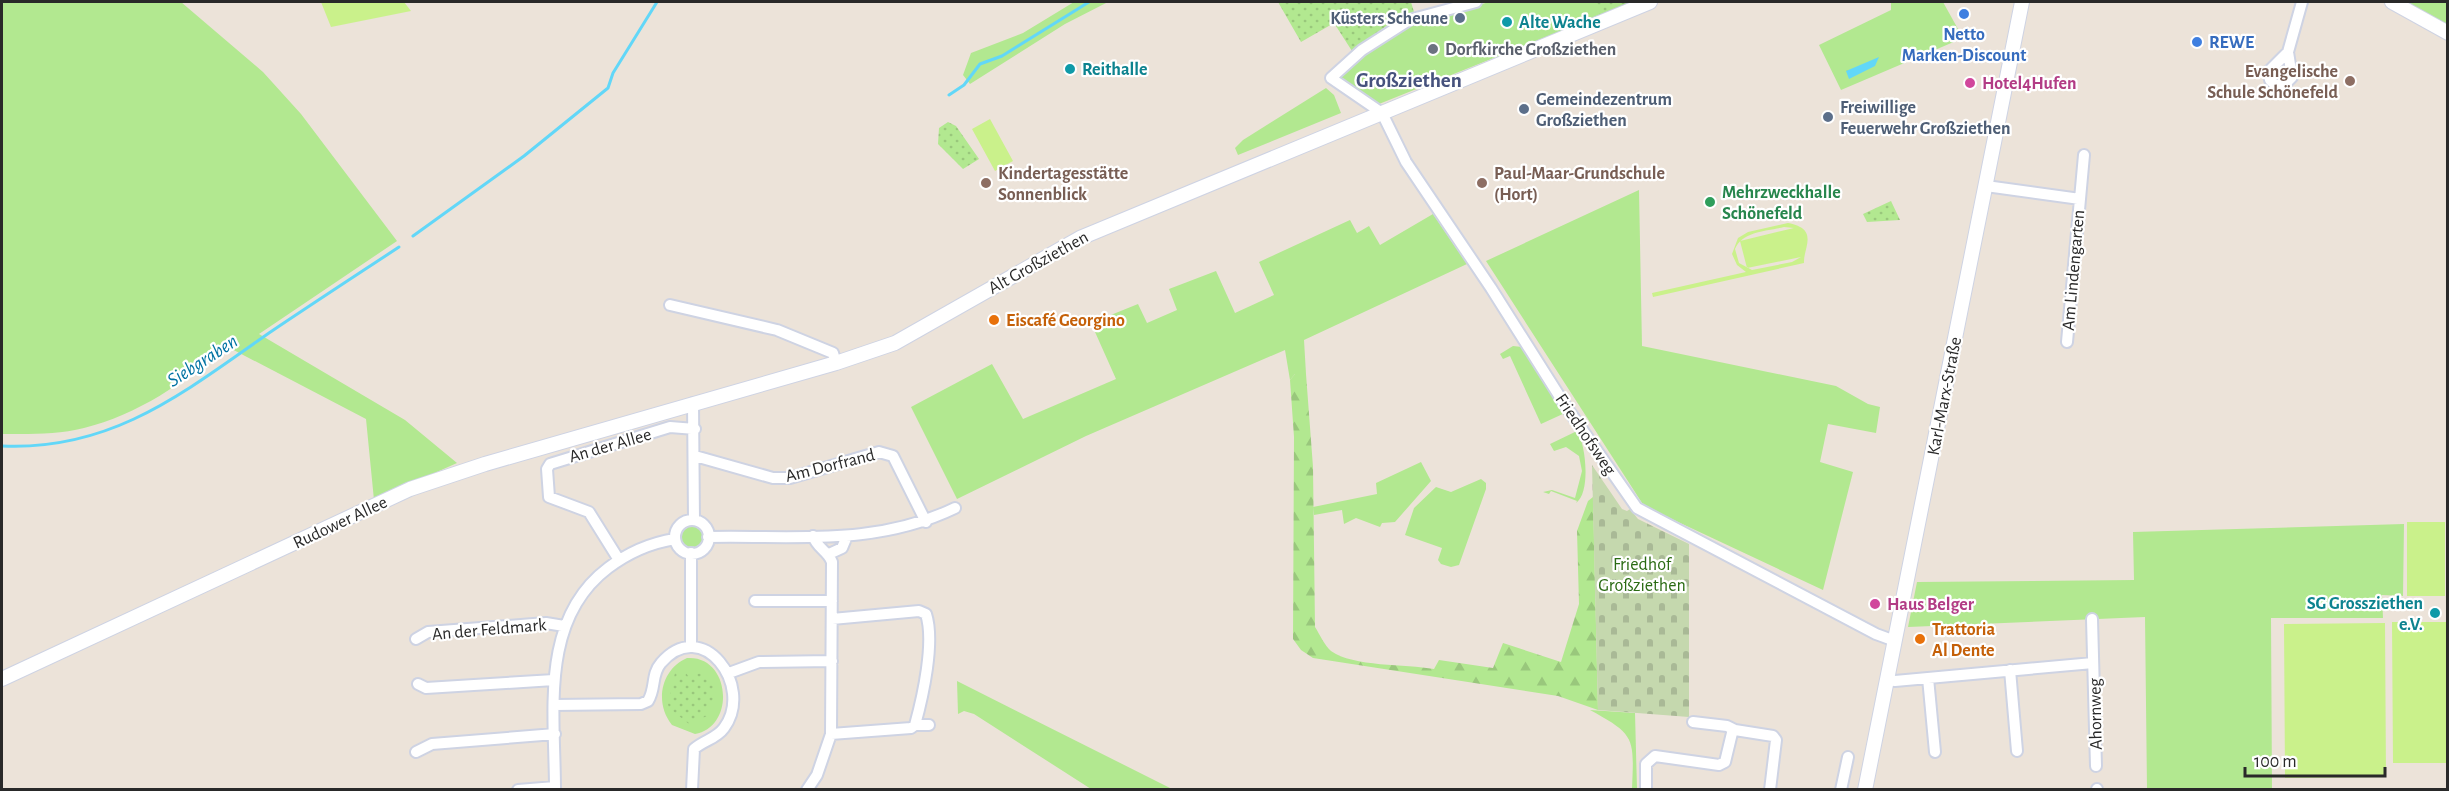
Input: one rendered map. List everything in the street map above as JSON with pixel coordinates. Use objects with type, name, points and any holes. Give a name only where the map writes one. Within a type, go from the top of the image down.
[{"type":"street","points":[[1382,112],[1331,78],[1362,50],[1409,20],[1476,2]]},
{"type":"street","name":"Alt Großziethen","points":[[693,403],[882,349],[1080,238],[1650,2]]},
{"type":"street","name":"Karl-Marx-Straße","points":[[1865,789],[2022,2]]},
{"type":"street","points":[[2288,52],[2302,2]]},
{"type":"street","points":[[2392,2],[2448,33]]},
{"type":"street","name":"Friedhofsweg","points":[[1382,112],[1406,162],[1491,288],[1565,405],[1637,508],[1876,634],[1896,641]]},
{"type":"street","name":"Am Lindengarten","points":[[2067,342],[2084,155]]},
{"type":"street","name":"Am Lindengarten","points":[[1986,186],[2080,199]]},
{"type":"street","points":[[670,305],[777,330],[833,353],[836,363]]},
{"type":"street","points":[[693,403],[694,520]]},
{"type":"street","name":"Rudower Allee","points":[[2,679],[410,489],[484,464],[693,403]]},
{"type":"street","name":"An der Allee","points":[[619,560],[589,512],[549,497],[547,469],[550,464],[670,428],[695,429]]},
{"type":"street","name":"Am Dorfrand","points":[[694,456],[773,478],[790,478],[879,452],[886,452],[893,456],[926,522]]},
{"type":"street","points":[[708,537],[847,536],[886,532],[926,522],[955,508]]},
{"type":"street","points":[[694,520],[703,524],[708,537],[701,550],[691,554],[679,548],[675,539],[679,525],[694,520]]},
{"type":"street","points":[[807,789],[817,775],[831,734],[832,562],[829,554],[816,544],[813,536]]},
{"type":"street","points":[[829,554],[842,548],[847,536]]},
{"type":"street","name":"An der Feldmark","points":[[518,789],[555,788],[554,680],[564,626],[584,592],[619,560],[649,544],[675,539]]},
{"type":"street","points":[[691,554],[691,647]]},
{"type":"street","points":[[755,601],[832,601]]},
{"type":"street","points":[[832,619],[919,612],[926,614],[928,660],[915,725]]},
{"type":"street","name":"Ahornweg","points":[[2092,619],[2096,766]]},
{"type":"street","name":"An der Feldmark","points":[[416,639],[428,632],[546,622],[564,626]]},
{"type":"street","points":[[554,705],[641,704],[648,701],[656,672],[662,662],[672,654],[691,647],[707,651],[718,658],[729,673],[732,708],[729,719],[716,736],[694,749],[692,789]]},
{"type":"street","points":[[729,673],[759,662],[832,661]]},
{"type":"street","name":"Ahornweg","points":[[1888,680],[2093,663]]},
{"type":"street","points":[[2010,669],[2017,751]]},
{"type":"street","points":[[1928,678],[1935,752]]},
{"type":"street","points":[[418,684],[426,688],[554,680]]},
{"type":"street","points":[[1693,722],[1727,726],[1735,730],[1773,736],[1776,740],[1770,789]]},
{"type":"street","points":[[831,734],[929,725]]},
{"type":"street","points":[[1646,789],[1646,764],[1655,756],[1719,765],[1725,762],[1732,733],[1735,730]]},
{"type":"street","points":[[416,752],[432,744],[555,734]]},
{"type":"street","points":[[1841,789],[1848,757]]},
{"type":"green space","points":[[2,2],[181,2],[263,72],[301,114],[397,241],[259,334],[405,420],[457,463],[374,500],[366,419],[226,346],[160,396],[123,415],[64,432],[2,434]]},
{"type":"green space","points":[[321,2],[404,2],[411,11],[331,27]]},
{"type":"green space","points":[[1074,2],[1108,2],[1065,24],[970,84],[963,75],[971,53],[1023,33]]},
{"type":"green space","points":[[1278,2],[1411,2],[1414,12],[1392,22],[1352,51],[1334,23],[1301,42]]},
{"type":"green space","points":[[1489,2],[1633,2],[1379,104],[1331,71],[1370,38],[1414,12],[1425,21]]},
{"type":"green space","points":[[1594,2],[1633,2],[1600,16]]},
{"type":"green space","points":[[1891,2],[1943,2],[1963,38],[1841,90],[1819,45],[1891,10]]},
{"type":"green space","points":[[2401,2],[2447,2],[2447,28]]},
{"type":"green space","points":[[1326,88],[1334,95],[1341,113],[1238,155],[1235,148],[1243,140]]},
{"type":"green space","points":[[990,119],[1013,161],[995,171],[972,129]]},
{"type":"green space","points":[[948,122],[956,126],[979,159],[963,169],[938,144],[939,128]]},
{"type":"green space","points":[[1639,190],[1642,346],[1836,386],[1868,404],[1880,407],[1876,433],[1828,424],[1820,462],[1853,472],[1823,590],[1644,506],[1486,261]]},
{"type":"green space","points":[[1891,201],[1900,220],[1867,222],[1863,214]]},
{"type":"green space","points":[[1433,214],[1467,264],[1304,340],[1306,374],[1295,374],[1290,380],[1285,350],[1086,436],[957,499],[911,407],[992,364],[1023,419],[1116,379],[1091,323],[1138,304],[1147,323],[1177,310],[1169,289],[1216,271],[1235,313],[1274,295],[1259,262],[1350,220],[1357,233],[1369,226],[1380,245]]},
{"type":"green space","points":[[1788,223],[1798,226],[1807,234],[1808,240],[1804,263],[1653,297],[1652,293],[1746,272],[1737,265],[1732,254],[1738,238],[1748,232]],"holes":[[[1784,227],[1794,228],[1741,241],[1763,231]],[[1740,242],[1747,267],[1739,263],[1735,249]],[[1801,257],[1792,262],[1752,270],[1748,268]]]},
{"type":"green space","points":[[1513,346],[1522,347],[1565,413],[1541,424],[1510,356],[1503,359],[1500,354]]},
{"type":"green space","points":[[1295,374],[1306,374],[1313,467],[1315,627],[1329,649],[1352,660],[1380,664],[1434,669],[1439,660],[1493,668],[1503,643],[1561,662],[1579,604],[1577,531],[1588,501],[1593,497],[1598,710],[1558,696],[1313,658],[1301,650],[1293,639],[1294,437],[1290,380]]},
{"type":"green space","points":[[1577,431],[1583,446],[1586,468],[1584,489],[1581,498],[1576,503],[1577,501],[1551,491],[1549,494],[1543,492],[1552,490],[1575,498],[1582,471],[1579,456],[1566,447],[1554,451],[1550,444]]},
{"type":"green space","points":[[1421,462],[1431,481],[1395,522],[1382,523],[1380,527],[1356,518],[1344,524],[1342,510],[1314,515],[1313,507],[1377,494],[1376,483]]},
{"type":"green space","name":"Friedhof Großziethen","points":[[1592,465],[1622,509],[1627,511],[1630,509],[1638,519],[1689,544],[1689,717],[1598,710]]},
{"type":"green space","points":[[1481,479],[1486,483],[1486,489],[1459,565],[1451,567],[1441,564],[1438,560],[1442,548],[1405,535],[1414,508],[1436,487],[1451,492]]},
{"type":"green space","points":[[2407,522],[2445,522],[2445,596],[2407,596]]},
{"type":"green space","points":[[2404,524],[2403,596],[2382,595],[2383,618],[2271,618],[2272,789],[2147,789],[2145,617],[1908,627],[1917,582],[2134,580],[2133,532]]},
{"type":"green space","points":[[691,526],[699,530],[703,538],[699,546],[691,550],[683,546],[679,538],[683,530]]},
{"type":"green space","points":[[2392,622],[2447,622],[2447,763],[2393,763]]},
{"type":"green space","points":[[2385,623],[2386,777],[2285,778],[2284,624]]},
{"type":"green space","points":[[687,658],[702,660],[713,668],[720,679],[723,692],[722,706],[717,719],[708,729],[695,734],[672,725],[663,707],[663,687],[666,678],[678,663]]},
{"type":"green space","points":[[685,671],[688,676],[701,673],[713,680],[717,687],[707,716],[689,724],[669,708],[668,704],[675,673]]},
{"type":"green space","points":[[957,681],[1172,789],[1091,789],[974,714],[964,711],[958,714]]},
{"type":"green space","points":[[1590,710],[1635,713],[1637,789],[1632,789],[1633,759],[1629,740],[1616,726]]},
{"type":"water","points":[[1879,57],[1875,66],[1849,79],[1846,71]]},
{"type":"waterway","name":"Siebgraben","points":[[413,236],[524,156],[608,88],[613,73],[657,2]]},
{"type":"waterway","points":[[949,95],[964,85],[980,64],[1002,56],[1089,2]]},
{"type":"waterway","name":"Siebgraben","points":[[2,446],[42,445],[78,439],[144,414],[206,377],[399,247]]},
{"type":"place","name":"Netto Marken-Discount","points":[[1964,14]]},
{"type":"place","name":"Küsters Scheune","points":[[1460,18]]},
{"type":"place","name":"Alte Wache","points":[[1507,22]]},
{"type":"place","name":"REWE","points":[[2197,42]]},
{"type":"place","name":"Dorfkirche Großziethen","points":[[1433,49]]},
{"type":"place","name":"Reithalle","points":[[1070,69]]},
{"type":"place","name":"Evangelische Schule Schönefeld","points":[[2350,81]]},
{"type":"place","name":"Hotel4Hufen","points":[[1970,83]]},
{"type":"place","name":"Gemeindezentrum Großziethen","points":[[1524,109]]},
{"type":"place","name":"Freiwillige Feuerwehr Großziethen","points":[[1828,117]]},
{"type":"place","name":"Kindertagesstätte Sonnenblick","points":[[986,183]]},
{"type":"place","name":"Paul-Maar-Grundschule (Hort)","points":[[1482,183]]},
{"type":"place","name":"Mehrzweckhalle Schönefeld","points":[[1710,202]]},
{"type":"place","name":"Eiscafé Georgino","points":[[994,320]]},
{"type":"place","name":"Haus Belger","points":[[1875,604]]},
{"type":"place","name":"SG Grossziethen e.V.","points":[[2435,613]]},
{"type":"place","name":"Trattoria Al Dente","points":[[1920,639]]},
{"type":"district","name":"Großziethen","points":[[1409,80]]}]
